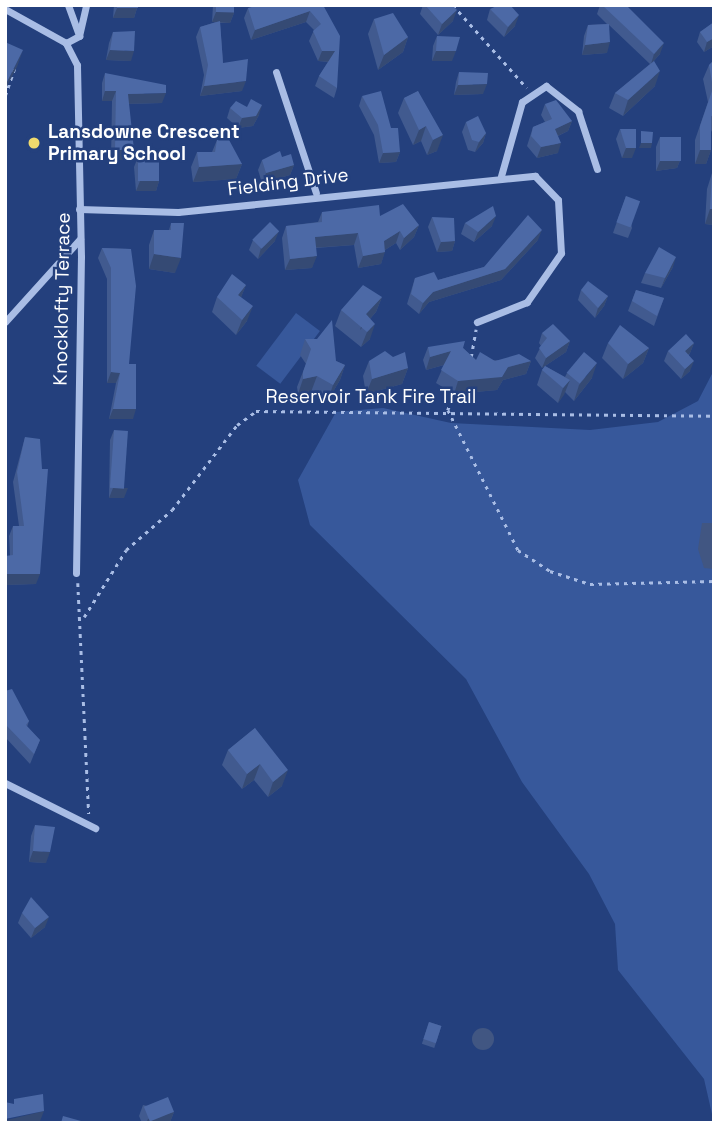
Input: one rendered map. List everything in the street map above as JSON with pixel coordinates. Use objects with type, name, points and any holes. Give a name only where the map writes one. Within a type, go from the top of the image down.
[{"type":"street","points":[[68,5],[79,36]]},
{"type":"street","points":[[5,9],[66,43],[79,36],[86,5]]},
{"type":"street","name":"Knocklofty Terrace","points":[[66,43],[77,65],[80,239],[76,573]]},
{"type":"street","points":[[276,72],[316,193]]},
{"type":"street","points":[[501,176],[528,92],[546,86],[572,103],[597,170]]},
{"type":"street","name":"Fielding Drive","points":[[79,209],[178,212],[316,193],[501,176],[535,176],[553,189],[563,240],[538,291],[477,323]]},
{"type":"street","points":[[5,322],[80,239]]},
{"type":"street","points":[[5,783],[92,827]]},
{"type":"path","points":[[453,5],[528,92]]},
{"type":"path","points":[[5,96],[18,61]]},
{"type":"path","points":[[469,364],[477,323]]},
{"type":"path","points":[[459,387],[448,410],[503,529],[518,550],[550,571],[590,583],[714,581]]},
{"type":"path","name":"Reservoir Tank Fire Trail","points":[[84,617],[126,550],[172,510],[237,425],[256,411],[448,410],[714,416]]},
{"type":"path","points":[[76,573],[84,617],[92,827]]},
{"type":"shaded area","points":[[296,313],[320,331],[280,384],[256,366]]},
{"type":"shaded area","points":[[714,370],[714,1123],[704,1079],[618,970],[615,924],[589,874],[522,782],[466,679],[310,525],[298,480],[336,412],[383,408],[451,423],[590,430],[658,422],[698,401]]},
{"type":"shaded area","points":[[702,523],[714,523],[714,569],[704,568],[698,549]]},
{"type":"shaded area","points":[[483,1028],[491,1031],[494,1039],[491,1047],[483,1050],[475,1047],[472,1039],[475,1031]]},
{"type":"building","points":[[117,5],[138,5],[138,8],[117,8]]},
{"type":"building","points":[[216,5],[234,5],[234,12],[216,12]]},
{"type":"building","points":[[259,5],[323,5],[340,36],[337,88],[319,76],[335,51],[322,51],[313,31],[321,24],[310,11],[255,30],[248,8]]},
{"type":"building","points":[[425,5],[452,5],[457,10],[442,24]]},
{"type":"building","points":[[499,5],[510,5],[519,15],[508,27],[490,9]]},
{"type":"building","points":[[602,5],[626,5],[664,43],[654,54]]},
{"type":"building","points":[[393,13],[408,37],[384,55],[374,19]]},
{"type":"building","points":[[220,21],[223,63],[248,59],[246,81],[204,86],[208,65],[200,27]]},
{"type":"building","points":[[714,22],[714,38],[707,42],[700,32]]},
{"type":"building","points":[[609,24],[610,42],[585,45],[588,25]]},
{"type":"building","points":[[135,31],[134,51],[110,50],[113,32]]},
{"type":"building","points":[[437,36],[460,37],[456,51],[436,51]]},
{"type":"building","points":[[5,42],[23,50],[5,86]]},
{"type":"building","points":[[714,60],[711,150],[700,150],[700,126],[713,88],[709,65]]},
{"type":"building","points":[[654,61],[660,71],[628,100],[615,93]]},
{"type":"building","points":[[459,72],[488,73],[487,84],[458,85]]},
{"type":"building","points":[[105,73],[166,85],[166,93],[128,94],[134,150],[115,150],[116,91],[105,91]]},
{"type":"building","points":[[381,91],[391,128],[398,128],[400,152],[383,153],[378,125],[362,96]]},
{"type":"building","points":[[418,91],[443,135],[433,140],[426,126],[419,130],[404,98]]},
{"type":"building","points":[[251,99],[262,105],[256,116],[242,118],[230,108],[236,101],[247,107]]},
{"type":"building","points":[[556,100],[572,121],[555,129],[561,143],[541,147],[531,136],[533,127],[552,119],[545,104]]},
{"type":"building","points":[[478,116],[486,133],[479,142],[472,140],[466,122]]},
{"type":"building","points":[[620,129],[636,129],[636,148],[626,148]]},
{"type":"building","points":[[641,131],[653,132],[652,143],[641,143]]},
{"type":"building","points":[[660,137],[681,137],[681,161],[660,161]]},
{"type":"building","points":[[228,138],[242,164],[199,167],[197,152],[215,152],[217,140]]},
{"type":"building","points":[[280,151],[282,157],[291,154],[294,165],[266,173],[262,160]]},
{"type":"building","points":[[138,157],[159,157],[159,181],[138,181]]},
{"type":"building","points":[[712,173],[714,209],[710,209]]},
{"type":"building","points":[[626,196],[640,201],[631,227],[616,222]]},
{"type":"building","points":[[403,204],[419,225],[404,238],[400,231],[384,241],[385,252],[363,256],[358,233],[315,237],[317,256],[290,259],[286,226],[322,222],[322,212],[379,205],[380,216]]},
{"type":"building","points":[[493,206],[496,216],[478,232],[465,223]]},
{"type":"building","points":[[528,215],[542,230],[505,269],[433,292],[423,303],[411,294],[415,278],[434,272],[438,280],[484,267]]},
{"type":"building","points":[[432,217],[454,218],[455,241],[441,242]]},
{"type":"building","points":[[270,222],[279,231],[262,249],[252,240]]},
{"type":"building","points":[[171,223],[184,223],[181,258],[154,254],[154,230],[171,230]]},
{"type":"building","points":[[659,247],[676,257],[665,278],[645,273]]},
{"type":"building","points":[[102,248],[131,249],[136,286],[129,364],[136,364],[136,409],[113,409],[120,373],[111,372],[111,268]]},
{"type":"building","points":[[232,274],[246,285],[238,295],[253,306],[242,320],[217,297]]},
{"type":"building","points":[[588,281],[608,296],[598,308],[581,290]]},
{"type":"building","points":[[363,285],[382,297],[366,314],[375,324],[367,332],[341,310]]},
{"type":"building","points":[[636,290],[664,298],[657,316],[632,301]]},
{"type":"building","points":[[332,320],[336,361],[345,365],[333,385],[317,376],[303,379],[311,349],[305,339],[317,339]]},
{"type":"building","points":[[553,324],[570,341],[546,358],[539,348],[547,338],[542,333]]},
{"type":"building","points":[[620,325],[649,348],[628,364],[608,343]]},
{"type":"building","points":[[686,334],[694,343],[685,351],[694,361],[685,369],[668,351]]},
{"type":"building","points":[[465,341],[463,348],[476,360],[480,352],[495,361],[519,354],[531,361],[508,367],[502,377],[458,381],[441,370],[451,351],[430,357],[428,347]]},
{"type":"building","points":[[385,351],[393,357],[405,352],[408,368],[372,379],[369,361]]},
{"type":"building","points":[[584,352],[597,363],[580,384],[567,373]]},
{"type":"building","points":[[545,366],[570,380],[563,388],[542,370]]},
{"type":"building","points":[[114,430],[128,431],[124,489],[110,488]]},
{"type":"building","points":[[25,437],[40,439],[42,469],[48,469],[40,574],[5,574],[5,556],[13,555],[13,526],[24,526],[17,472]]},
{"type":"building","points":[[12,689],[29,721],[26,725],[40,740],[34,754],[5,724],[5,691]]},
{"type":"building","points":[[255,728],[288,770],[273,782],[260,764],[247,774],[228,750]]},
{"type":"building","points":[[35,825],[55,827],[50,852],[33,851]]},
{"type":"building","points":[[31,897],[49,917],[35,928],[22,913]]},
{"type":"building","points":[[429,1022],[441,1026],[436,1043],[423,1039]]},
{"type":"building","points":[[43,1094],[44,1111],[5,1119],[5,1102],[14,1104],[14,1099]]},
{"type":"building","points":[[168,1097],[174,1112],[150,1122],[144,1107]]},
{"type":"building","points":[[63,1116],[81,1121],[81,1123],[61,1123]]},
{"type":"place","name":"Lansdowne Crescent Primary School","points":[[34,143]]}]
